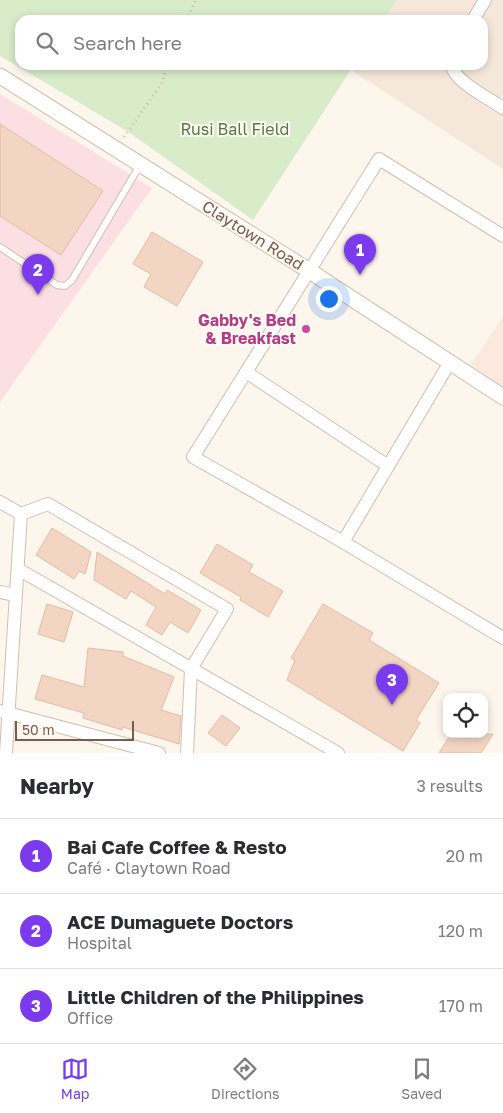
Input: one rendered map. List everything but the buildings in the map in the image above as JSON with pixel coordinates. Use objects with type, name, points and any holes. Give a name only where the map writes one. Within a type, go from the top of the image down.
[{"type":"street","points":[[476,15],[485,0]]},
{"type":"street","points":[[452,70],[460,79],[503,108]]},
{"type":"street","name":"Claytown Road","points":[[0,76],[308,270],[503,397]]},
{"type":"street","points":[[503,236],[379,159],[193,457],[343,542],[503,638]]},
{"type":"street","points":[[343,542],[450,362]]},
{"type":"street","points":[[246,372],[388,466]]},
{"type":"street","points":[[0,502],[21,514]]},
{"type":"street","points":[[21,514],[48,504],[227,609],[191,669],[187,753]]},
{"type":"street","points":[[6,753],[4,711],[16,595],[21,514]]},
{"type":"street","points":[[18,569],[338,753]]},
{"type":"street","points":[[0,592],[16,595]]},
{"type":"street","points":[[4,711],[159,753]]},
{"type":"lane","points":[[0,247],[57,285],[65,286],[72,280],[141,164]]},
{"type":"path","points":[[188,15],[196,0]]},
{"type":"path","points":[[117,150],[127,131],[162,83],[166,70]]},
{"type":"shaded area","points":[[397,0],[503,0],[503,169],[351,70],[488,70],[488,15],[387,15]]},
{"type":"shaded area","points":[[0,94],[152,188],[0,402]]},
{"type":"shaded area","points":[[503,316],[503,387],[471,365]]},
{"type":"green space","name":"Rusi Ball Field","points":[[0,0],[397,0],[387,15],[15,15],[15,65],[0,56]]},
{"type":"green space","name":"Rusi Ball Field","points":[[24,70],[351,70],[253,220],[127,131]]},
{"type":"place","name":"Bai Cafe Coffee & Resto","points":[[360,275]]},
{"type":"place","name":"ACE Dumaguete Doctors","points":[[38,295]]},
{"type":"place","name":"Gabby's Bed & Breakfast","points":[[306,329]]},
{"type":"place","name":"Little Children of the Philippines","points":[[392,705]]}]
